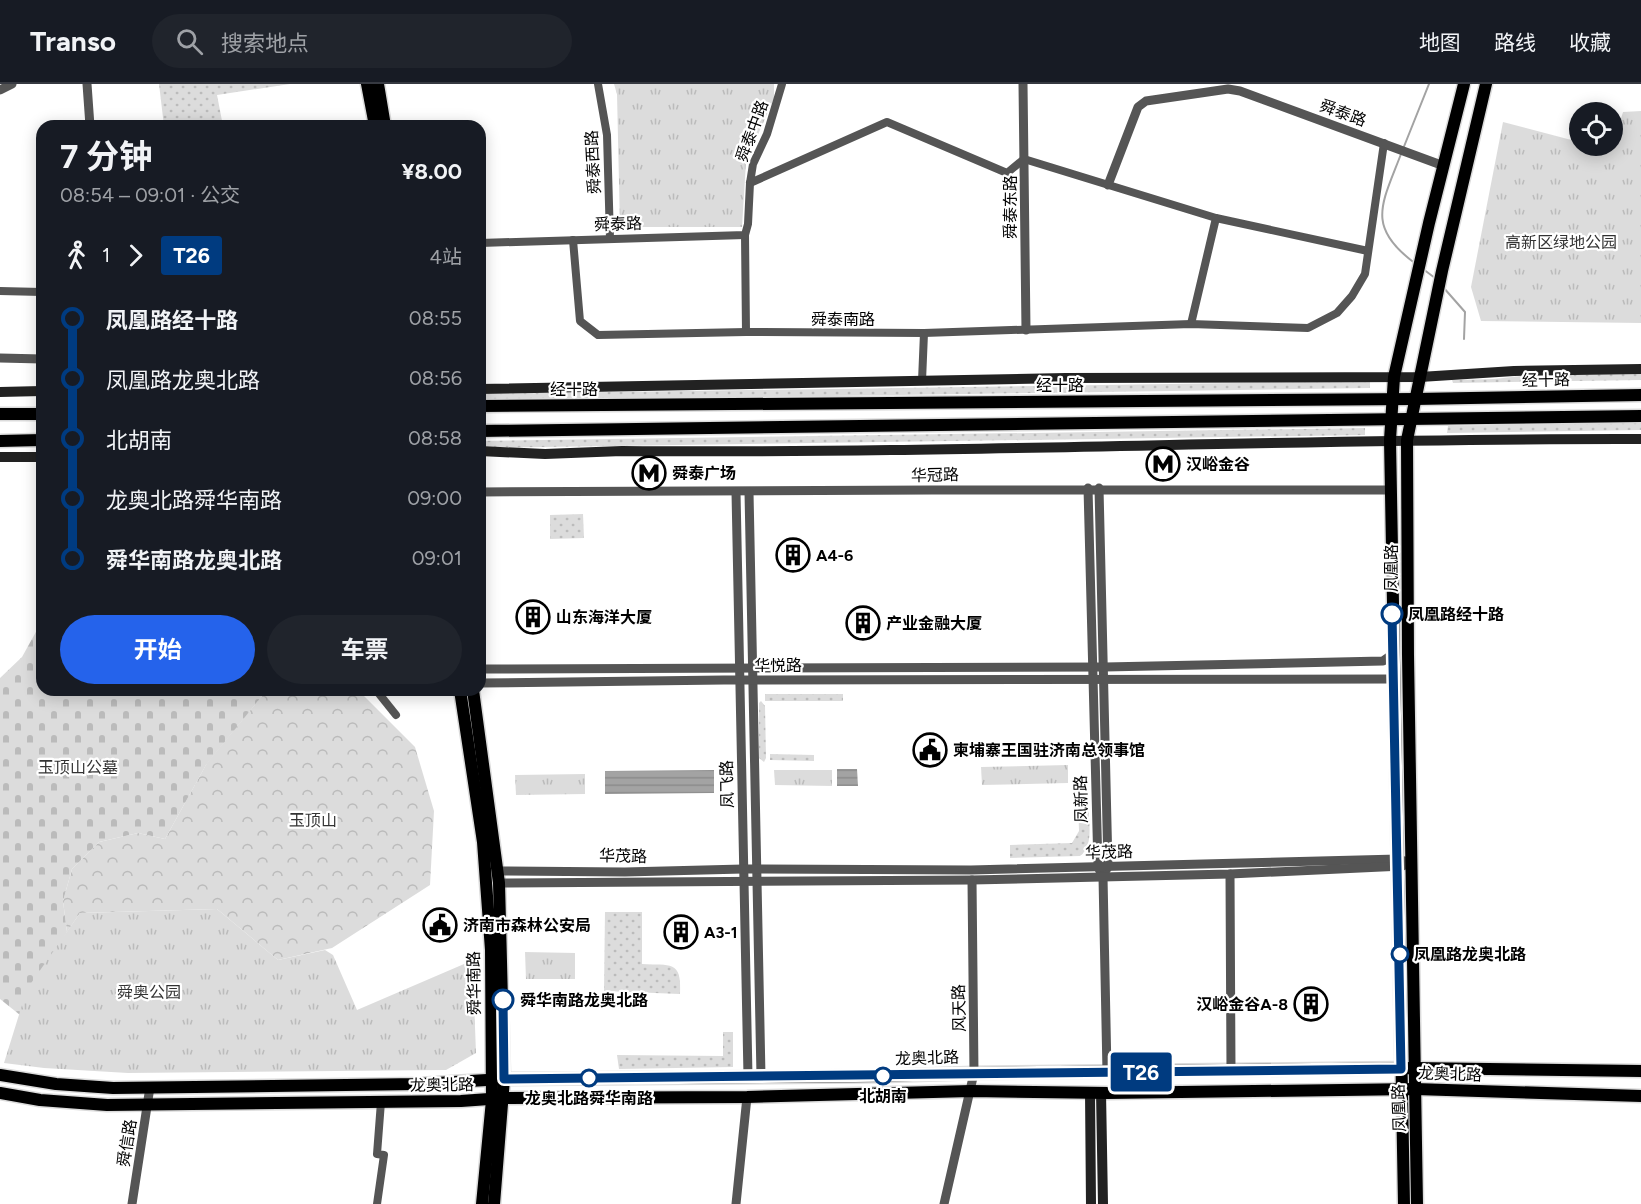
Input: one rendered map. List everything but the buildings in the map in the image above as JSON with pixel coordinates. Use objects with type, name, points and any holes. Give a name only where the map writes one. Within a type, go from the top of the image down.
[{"type":"main road","points":[[367,84],[374,120]]},
{"type":"main road","points":[[378,84],[384,120]]},
{"type":"main road","name":"凤凰路","points":[[1418,1204],[1415,1089],[1408,1068],[1398,863],[1390,440],[1394,378],[1464,84]]},
{"type":"main road","name":"凤凰路","points":[[1404,1204],[1401,1089],[1408,1068],[1411,863],[1407,440],[1442,271],[1486,84]]},
{"type":"main road","name":"经十路","points":[[486,389],[1066,378],[1394,378],[1514,371],[1641,369]]},
{"type":"main road","points":[[0,392],[36,391]]},
{"type":"main road","name":"经十路","points":[[486,406],[1415,399],[1641,395]]},
{"type":"main road","points":[[0,414],[36,414]]},
{"type":"main road","points":[[486,431],[1641,416]]},
{"type":"main road","points":[[486,451],[545,454],[1090,447],[1390,440],[1641,439]]},
{"type":"main road","points":[[0,441],[36,440]]},
{"type":"main road","points":[[0,457],[36,457]]},
{"type":"main road","name":"舜华南路","points":[[461,696],[483,842],[498,1079]]},
{"type":"main road","name":"舜华南路","points":[[474,696],[498,877],[498,1079],[494,1204]]},
{"type":"main road","name":"龙奥北路","points":[[0,1075],[56,1084],[113,1088],[419,1084],[498,1079],[1408,1068],[1641,1071]]},
{"type":"main road","name":"龙奥北路","points":[[0,1093],[88,1105],[747,1097],[971,1091],[1415,1089],[1641,1095]]},
{"type":"main road","points":[[1091,1204],[1096,1092]]},
{"type":"main road","points":[[1096,1092],[1103,1204]]},
{"type":"main road","name":"舜华南路","points":[[482,1204],[497,1099]]},
{"type":"street","points":[[0,90],[12,84]]},
{"type":"street","points":[[87,84],[90,120]]},
{"type":"street","name":"舜泰西路","points":[[598,84],[606,135],[610,239]]},
{"type":"street","name":"舜泰中路","points":[[746,235],[753,164],[767,134],[782,84]]},
{"type":"street","name":"舜泰东路","points":[[1023,84],[1026,330]]},
{"type":"street","name":"舜泰路","points":[[1108,185],[1138,107],[1146,101],[1228,89],[1240,91],[1444,166]]},
{"type":"street","points":[[750,183],[887,122],[1007,173],[1024,159],[1216,218],[1368,251]]},
{"type":"street","name":"舜泰南路","points":[[573,240],[580,321],[598,335],[746,332],[924,333],[1191,324],[1308,328],[1336,313],[1352,296],[1365,274],[1384,143]]},
{"type":"street","points":[[1191,324],[1216,218]]},
{"type":"street","points":[[746,235],[746,332]]},
{"type":"street","name":"舜泰路","points":[[486,243],[746,235]]},
{"type":"street","points":[[0,291],[36,292]]},
{"type":"street","points":[[922,381],[924,333]]},
{"type":"street","points":[[0,358],[36,359]]},
{"type":"street","name":"华冠路","points":[[486,492],[1088,488],[1390,490]]},
{"type":"street","name":"凤新路","points":[[1088,488],[1098,867],[1103,877],[1107,1072]]},
{"type":"street","points":[[1100,488],[1108,867],[1103,877]]},
{"type":"street","name":"凤飞路","points":[[736,492],[748,1076]]},
{"type":"street","name":"凤飞路","points":[[749,492],[762,1076]]},
{"type":"street","points":[[486,669],[1105,667],[1383,661],[1393,654]]},
{"type":"street","name":"华悦路","points":[[486,683],[740,680],[1393,679]]},
{"type":"street","points":[[381,696],[396,715]]},
{"type":"street","name":"华茂路","points":[[498,877],[743,881],[972,880],[1230,874],[1398,863]]},
{"type":"street","name":"华茂路","points":[[498,877],[743,869],[971,870],[1411,863]]},
{"type":"street","points":[[1230,874],[1231,1071]]},
{"type":"street","name":"风天路","points":[[944,1204],[974,1073],[972,880]]},
{"type":"street","name":"舜信路","points":[[132,1204],[150,1087]]},
{"type":"street","points":[[736,1204],[747,1097]]},
{"type":"street","points":[[377,1204],[384,1155],[377,1154],[381,1102]]},
{"type":"green space","points":[[159,84],[290,84],[217,95],[222,120],[163,120]]},
{"type":"green space","points":[[614,84],[774,84],[774,98],[746,162],[742,227],[620,227],[617,94]]},
{"type":"green space","name":"高新区绿地公园","points":[[1641,111],[1641,323],[1481,321],[1471,287],[1503,122],[1569,139],[1569,156],[1623,156],[1623,112]]},
{"type":"green space","points":[[1641,373],[1641,380],[1453,383],[1452,380],[1521,376]]},
{"type":"green space","points":[[1370,381],[1370,388],[486,401],[486,394]]},
{"type":"green space","points":[[1641,422],[1641,430],[1447,433],[1448,426]]},
{"type":"green space","points":[[1365,428],[1365,435],[486,448],[486,441]]},
{"type":"green space","points":[[583,514],[584,538],[550,539],[550,515]]},
{"type":"green space","name":"玉顶山公墓","points":[[36,632],[36,696],[262,696],[206,765],[165,839],[138,833],[99,842],[72,869],[63,901],[67,932],[20,1015],[0,999],[0,678],[22,657]]},
{"type":"green space","points":[[765,694],[843,694],[843,701],[765,701]]},
{"type":"green space","name":"玉顶山","points":[[262,696],[364,696],[415,747],[434,811],[430,885],[332,948],[278,960],[217,909],[80,913],[67,932],[63,901],[72,869],[99,842],[138,833],[165,839],[207,763]]},
{"type":"green space","points":[[761,701],[765,706],[766,758],[764,762],[759,758],[759,703]]},
{"type":"green space","points":[[770,754],[814,755],[814,761],[770,760]]},
{"type":"green space","points":[[1068,765],[1068,783],[982,785],[981,767]]},
{"type":"green space","points":[[774,770],[832,770],[832,786],[775,785]]},
{"type":"green space","points":[[585,774],[585,794],[516,795],[515,775]]},
{"type":"green space","points":[[1078,787],[1083,800],[1088,801],[1090,831],[1085,851],[1080,856],[1010,858],[1010,845],[1072,843],[1079,831]]},
{"type":"green space","name":"舜奥公园","points":[[217,909],[278,960],[325,950],[333,955],[357,1010],[478,958],[474,1001],[476,1053],[446,1070],[128,1073],[4,1063],[27,989],[80,913]]},
{"type":"green space","points":[[605,912],[642,912],[642,964],[667,965],[676,970],[679,975],[680,994],[604,991]]},
{"type":"green space","points":[[525,952],[575,953],[575,979],[526,979]]},
{"type":"green space","points":[[723,1032],[733,1032],[733,1067],[619,1069],[617,1055],[723,1056]]},
{"type":"shaded area","points":[[837,769],[857,769],[858,786],[837,786]]},
{"type":"shaded area","points":[[714,770],[714,793],[605,794],[605,771]]},
{"type":"waterway","points":[[1403,149],[1429,84]]},
{"type":"waterway","points":[[1401,154],[1388,187],[1382,214],[1389,238],[1416,264]]},
{"type":"waterway","points":[[1423,269],[1435,278]]},
{"type":"waterway","points":[[1443,287],[1465,312],[1464,339]]},
{"type":"bus line","name":"T26","points":[[503,1000],[504,1079],[1401,1069],[1392,614]]},
{"type":"place","name":"汉峪金谷","points":[[1163,464]]},
{"type":"place","name":"舜泰广场","points":[[649,473]]},
{"type":"place","name":"A4-6","points":[[793,555]]},
{"type":"place","name":"凤凰路经十路","points":[[1392,614]]},
{"type":"place","name":"山东海洋大厦","points":[[533,617]]},
{"type":"place","name":"产业金融大厦","points":[[863,623]]},
{"type":"place","name":"柬埔寨王国驻济南总领事馆","points":[[930,750]]},
{"type":"place","name":"济南市森林公安局","points":[[440,925]]},
{"type":"place","name":"A3-1","points":[[681,932]]},
{"type":"place","name":"凤凰路龙奥北路","points":[[1400,954]]},
{"type":"place","name":"舜华南路龙奥北路","points":[[503,1000]]},
{"type":"place","name":"汉峪金谷A-8","points":[[1311,1004]]},
{"type":"place","name":"北胡南","points":[[883,1076]]},
{"type":"place","name":"龙奥北路舜华南路","points":[[589,1078]]}]
